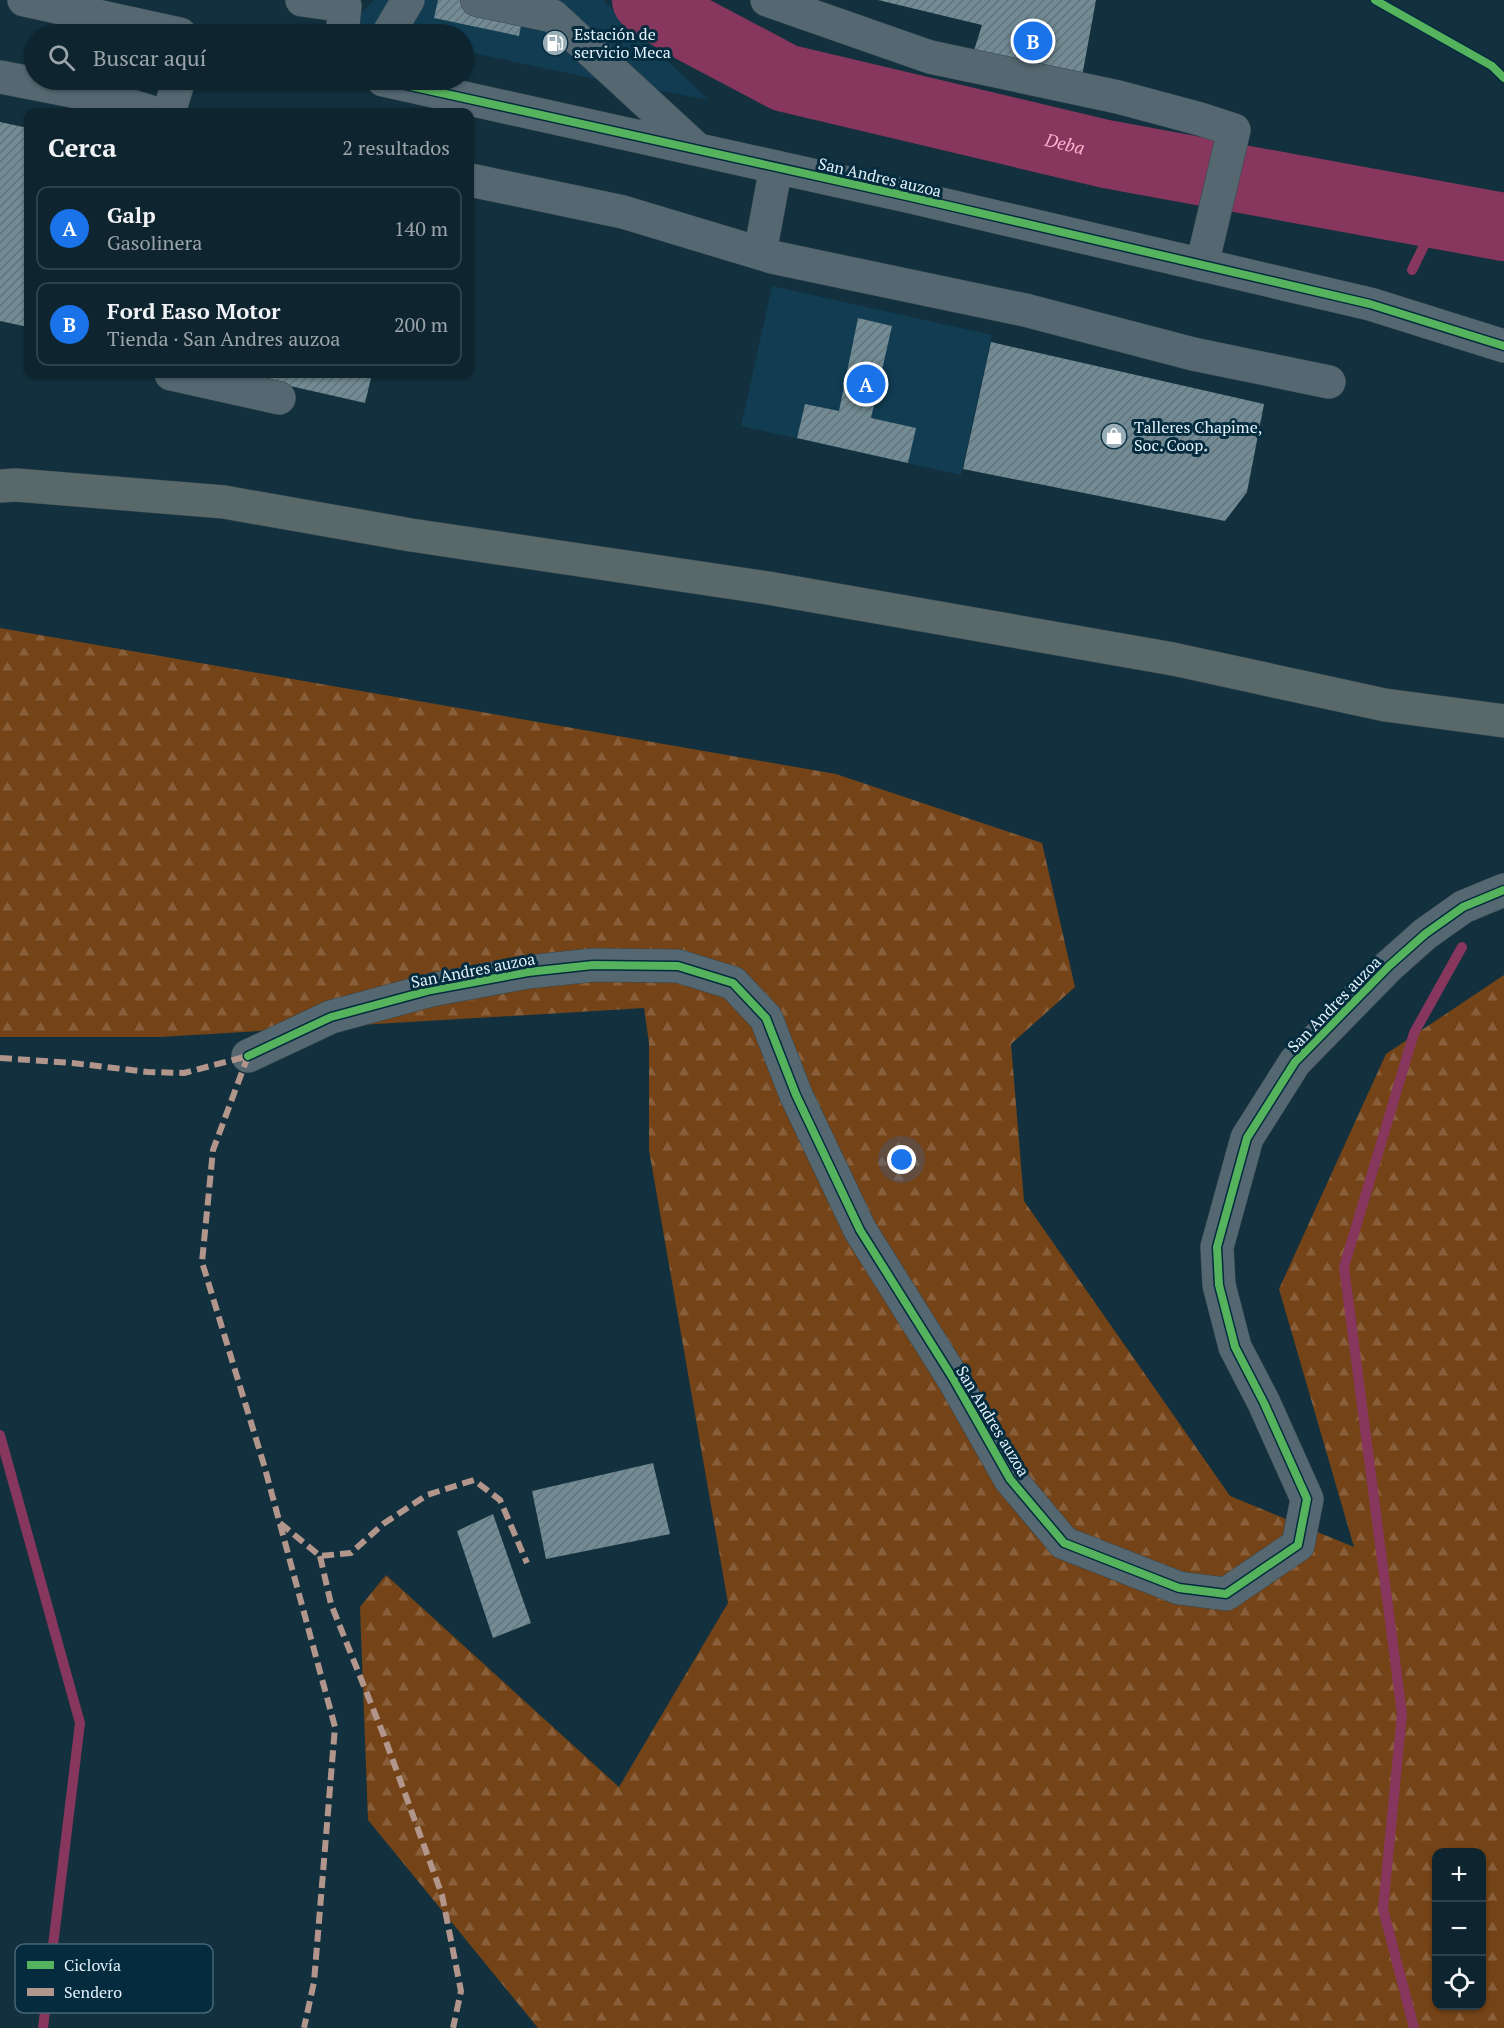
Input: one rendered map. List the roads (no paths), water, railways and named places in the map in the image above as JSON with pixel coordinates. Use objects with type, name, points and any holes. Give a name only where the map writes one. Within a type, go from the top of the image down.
[{"type":"main road","points":[[0,486],[16,485],[224,502],[411,535],[768,588],[1173,659],[1385,705],[1504,721]]},
{"type":"street","points":[[24,0],[134,24]]},
{"type":"street","points":[[302,0],[345,6],[343,24]]},
{"type":"street","points":[[394,24],[408,0]]},
{"type":"street","points":[[477,0],[553,16],[698,150]]},
{"type":"street","points":[[767,0],[930,57],[1118,97],[1234,130],[1202,263]]},
{"type":"street","points":[[0,77],[24,82]]},
{"type":"street","points":[[67,90],[103,97],[138,108]]},
{"type":"street","points":[[170,108],[175,90]]},
{"type":"street","name":"San Andres auzoa","points":[[428,90],[1202,263],[1370,304],[1504,346]]},
{"type":"street","points":[[760,253],[776,167]]},
{"type":"street","points":[[474,181],[623,212],[772,258],[1025,310],[1193,354],[1329,382]]},
{"type":"street","points":[[189,378],[279,398]]},
{"type":"street","name":"San Andres auzoa","points":[[248,1056],[331,1017],[431,990],[528,972],[593,965],[678,966],[733,983],[766,1018],[796,1095],[860,1230],[954,1380],[1010,1479],[1064,1543],[1179,1588],[1226,1594],[1298,1545],[1307,1499],[1264,1403],[1235,1347],[1219,1285],[1217,1247],[1247,1138],[1295,1062],[1389,966],[1425,934],[1463,908],[1504,890]]},
{"type":"waterway","name":"Deba","points":[[646,0],[681,23],[785,78],[1106,154],[1504,227]]},
{"type":"waterway","points":[[1412,270],[1439,215]]},
{"type":"waterway","points":[[1414,2028],[1383,1909],[1402,1714],[1344,1267],[1414,1033],[1462,947]]},
{"type":"waterway","points":[[0,1435],[80,1723],[53,1944]]},
{"type":"waterway","points":[[43,2028],[45,2013]]},
{"type":"place","name":"Ford Easo Motor","points":[[1033,41]]},
{"type":"place","name":"Estación de servicio Meca","points":[[555,43]]},
{"type":"place","name":"Galp","points":[[866,384]]},
{"type":"place","name":"Talleres Chapime, Soc. Coop.","points":[[1114,436]]}]
